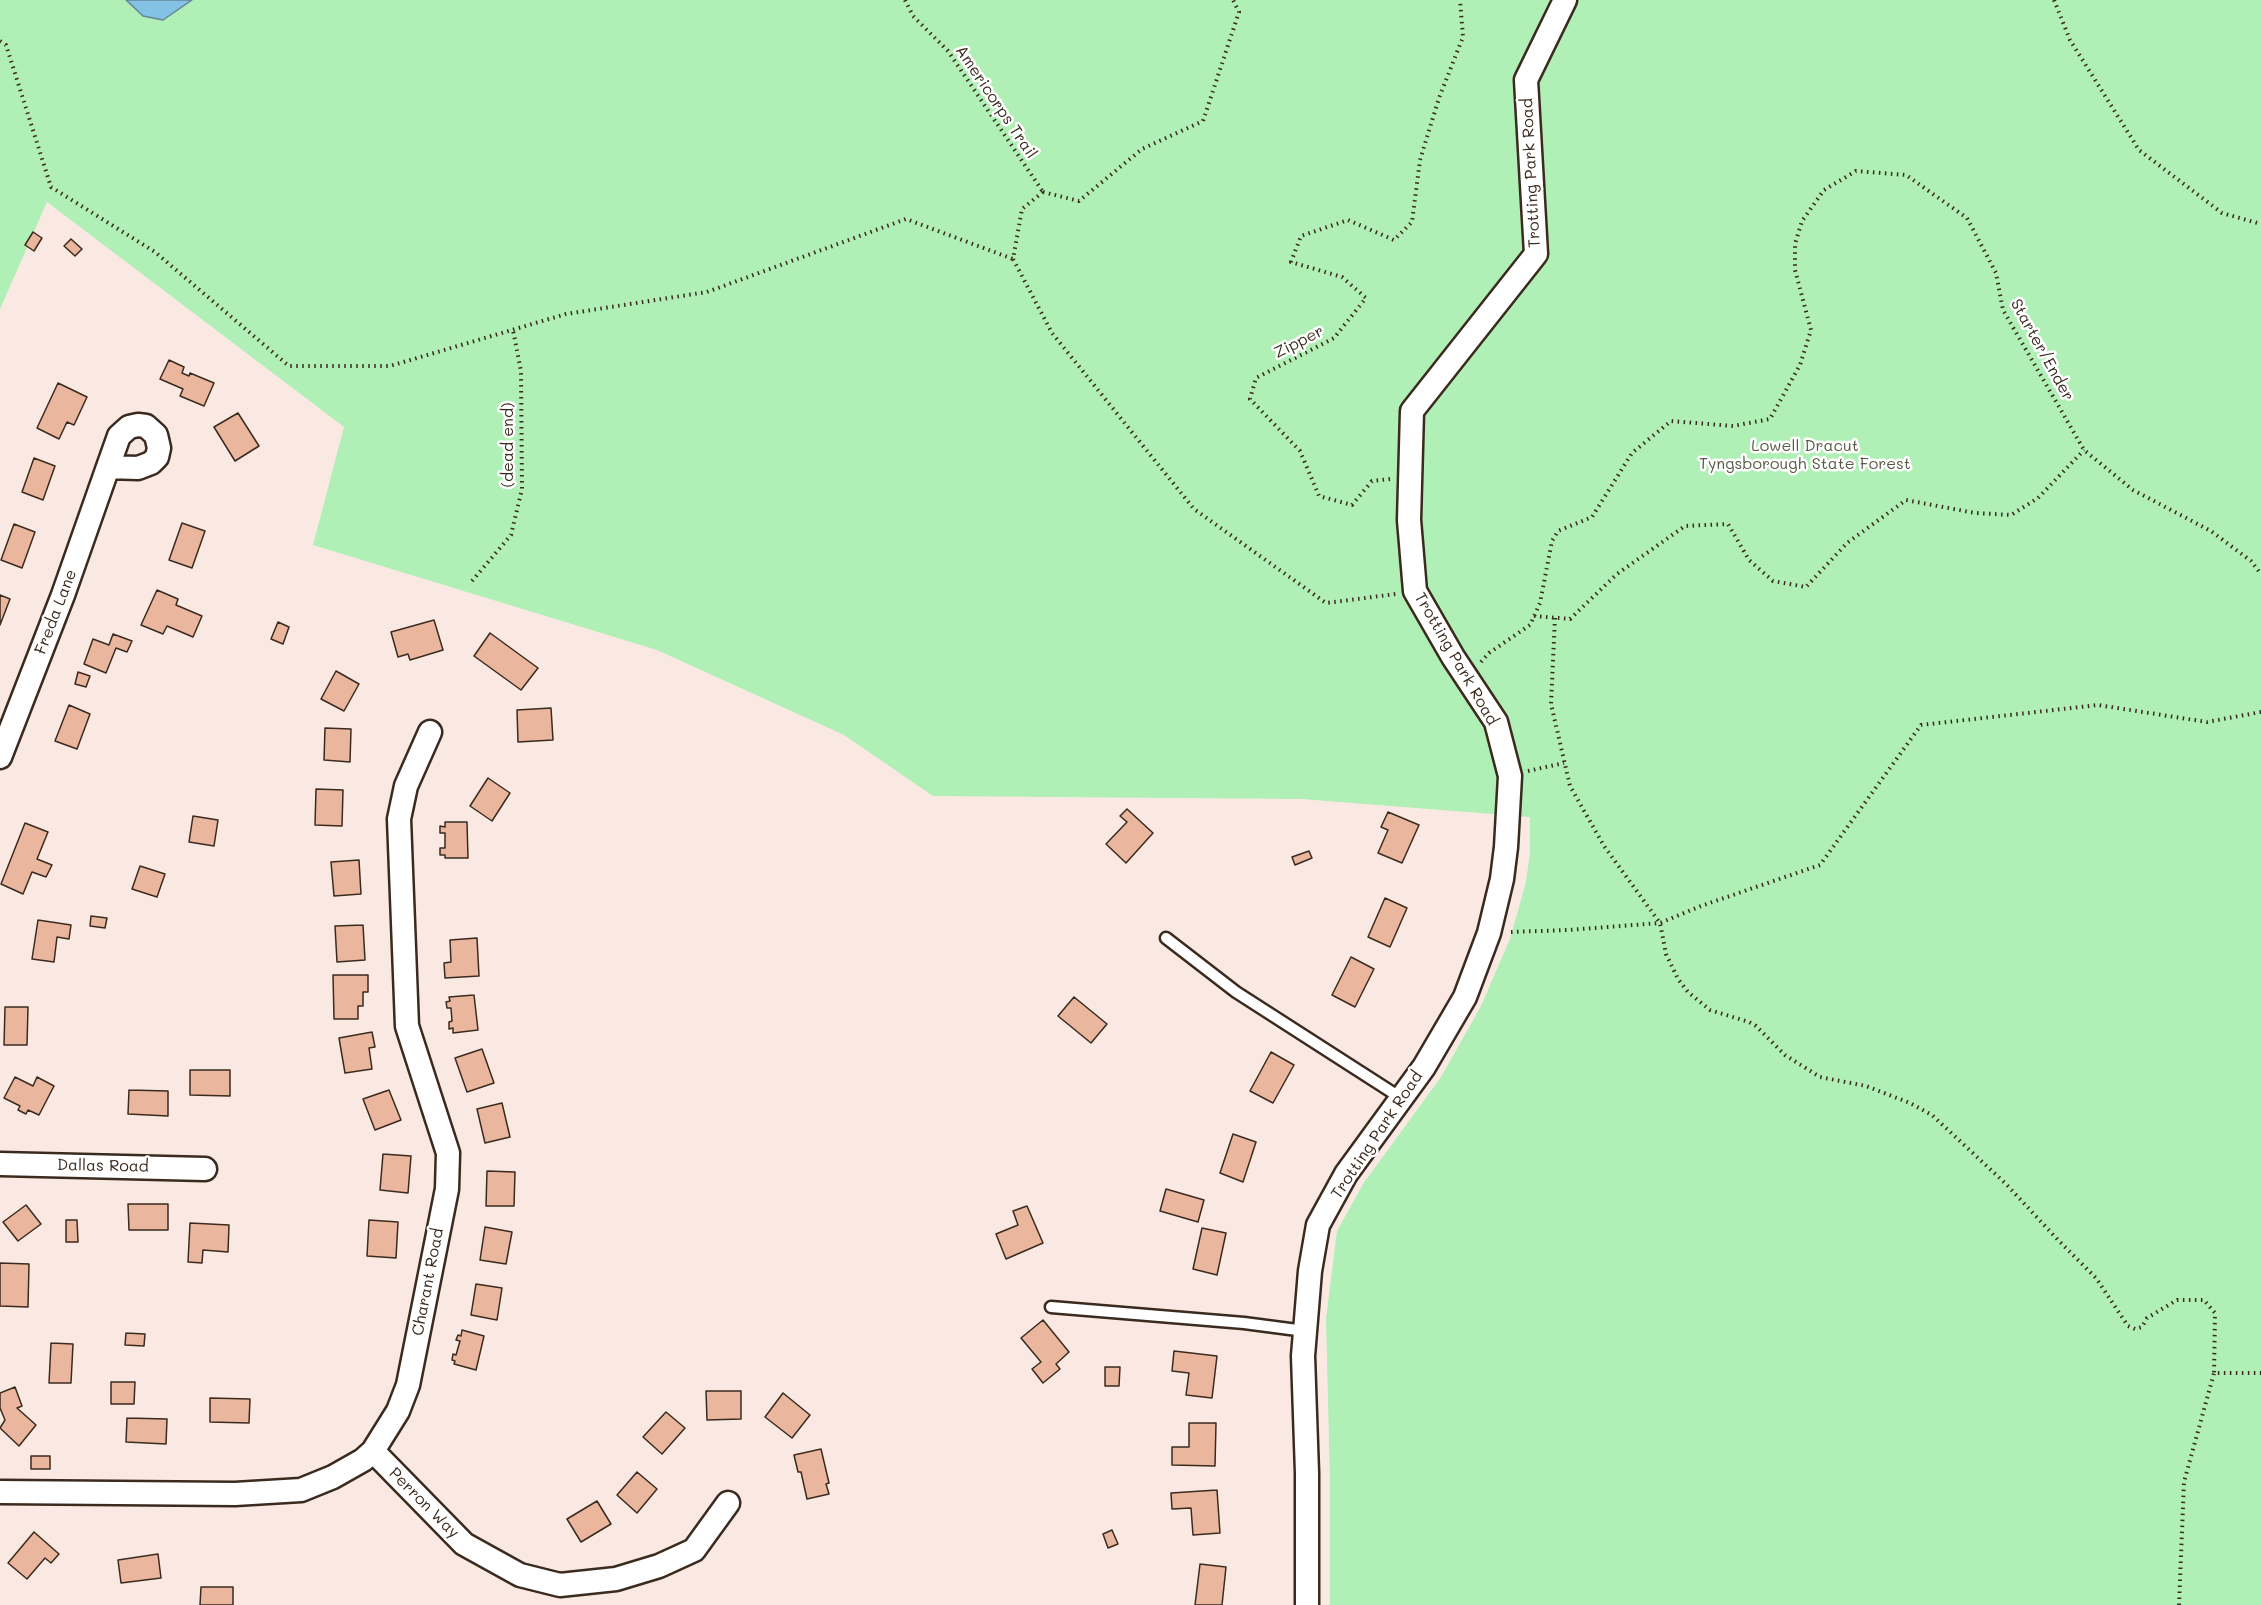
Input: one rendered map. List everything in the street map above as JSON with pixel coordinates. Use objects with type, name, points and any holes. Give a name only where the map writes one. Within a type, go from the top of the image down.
[{"type":"street","name":"Trotting Park Road","points":[[1307,1605],[1307,1473],[1303,1356],[1310,1271],[1318,1225],[1346,1174],[1424,1066],[1465,997],[1490,933],[1502,879],[1510,776],[1496,722],[1415,591],[1409,520],[1412,411],[1536,254],[1526,80],[1565,0]]},
{"type":"street","name":"Freda Lane","points":[[0,757],[63,595],[108,467]]},
{"type":"street","name":"Charant Road","points":[[0,1492],[235,1494],[301,1490],[363,1461],[373,1451],[398,1411],[408,1385],[447,1190],[448,1153],[407,1026],[399,819],[406,786],[430,732]]},
{"type":"street","name":"Dallas Road","points":[[0,1164],[205,1169]]},
{"type":"street","name":"Perron Way","points":[[373,1451],[464,1544],[520,1575],[560,1585],[616,1579],[659,1566],[694,1550],[728,1503]]},
{"type":"lane","points":[[1166,938],[1236,993],[1401,1098]]},
{"type":"lane","points":[[1051,1307],[1244,1323],[1305,1331]]},
{"type":"path","name":"Americorps Trail","points":[[905,0],[913,16],[948,51],[1043,192]]},
{"type":"path","points":[[1233,0],[1239,12],[1203,121],[1142,149],[1079,201],[1043,192],[1022,209],[1013,259],[1052,333],[1194,509],[1326,603],[1415,591]]},
{"type":"path","name":"Zipper","points":[[1410,476],[1372,481],[1352,505],[1319,496],[1300,451],[1250,399],[1256,378],[1334,338],[1366,298],[1342,277],[1291,262],[1301,236],[1348,220],[1394,240],[1412,222],[1420,160],[1439,99],[1463,37],[1460,0]]},
{"type":"path","points":[[2054,0],[2070,40],[2139,150],[2222,213],[2261,224]]},
{"type":"path","points":[[0,41],[6,45],[51,187],[154,252],[289,366],[390,366],[566,314],[707,292],[906,219],[1013,259]]},
{"type":"path","name":"Starter/Ender","points":[[1467,678],[1489,653],[1530,625],[1540,603],[1552,541],[1558,531],[1592,517],[1632,453],[1647,440],[1671,421],[1733,426],[1770,419],[1800,365],[1810,330],[1795,270],[1795,244],[1802,220],[1824,190],[1856,171],[1906,175],[1967,218],[1996,273],[2003,310],[2084,450],[2133,490],[2211,531],[2251,561],[2261,574]]},
{"type":"path","name":"(dead end)","points":[[472,581],[511,535],[522,489],[521,370],[513,330]]},
{"type":"path","points":[[1534,616],[1570,620],[1617,574],[1685,526],[1728,524],[1749,560],[1773,581],[1806,587],[1847,543],[1906,500],[1975,513],[2011,515],[2038,498],[2084,450]]},
{"type":"path","points":[[1555,618],[1551,704],[1570,786],[1604,846],[1660,923],[1666,954],[1678,979],[1699,1002],[1710,1010],[1749,1022],[1785,1055],[1820,1077],[1866,1086],[1910,1103],[1932,1115],[2006,1184],[2084,1265],[2105,1291],[2128,1326],[2135,1329],[2142,1327],[2147,1318],[2177,1300],[2204,1300],[2215,1313],[2214,1373],[2184,1482],[2179,1605]]},
{"type":"path","points":[[1490,933],[1660,923],[1701,906],[1820,865],[1922,725],[2098,705],[2207,722],[2261,712]]},
{"type":"path","points":[[1510,776],[1564,763]]},
{"type":"path","points":[[2214,1373],[2261,1373]]},
{"type":"green space","name":"Lowell Dracut Tyngsborough State Forest","points":[[0,0],[2261,0],[2261,1605],[1330,1605],[1326,1319],[1337,1231],[1363,1184],[1441,1077],[1481,1006],[1510,939],[1526,882],[1530,852],[1530,817],[1302,799],[933,796],[844,735],[657,650],[313,545],[344,427],[47,202],[0,309]]},
{"type":"water","points":[[126,0],[192,0],[163,20],[143,16]]},
{"type":"building","points":[[33,232],[42,238],[34,251],[25,245]]},
{"type":"building","points":[[71,239],[82,249],[75,256],[64,246]]},
{"type":"building","points":[[169,360],[184,367],[182,373],[189,376],[190,373],[214,383],[204,406],[180,396],[183,389],[160,379]]},
{"type":"building","points":[[58,383],[87,397],[74,425],[67,422],[59,439],[37,428]]},
{"type":"building","points":[[238,413],[259,446],[235,461],[214,427]]},
{"type":"building","points":[[34,458],[55,466],[43,500],[22,492]]},
{"type":"building","points":[[182,523],[205,531],[192,568],[169,560]]},
{"type":"building","points":[[14,524],[35,532],[22,568],[1,560]]},
{"type":"building","points":[[157,590],[178,599],[176,605],[202,616],[193,637],[167,626],[163,634],[141,625]]},
{"type":"building","points":[[0,595],[10,599],[0,625]]},
{"type":"building","points":[[434,620],[443,650],[410,660],[408,654],[398,657],[391,632]]},
{"type":"building","points":[[278,622],[289,627],[283,644],[271,639]]},
{"type":"building","points":[[490,633],[538,668],[521,690],[474,656]]},
{"type":"building","points":[[113,634],[132,641],[127,652],[116,648],[106,673],[84,664],[93,639],[109,645]]},
{"type":"building","points":[[336,671],[359,684],[344,711],[321,699]]},
{"type":"building","points":[[78,672],[90,676],[86,687],[75,684]]},
{"type":"building","points":[[69,705],[90,714],[77,749],[55,741]]},
{"type":"building","points":[[551,708],[553,740],[518,742],[517,710]]},
{"type":"building","points":[[325,728],[351,729],[350,762],[324,760]]},
{"type":"building","points":[[488,778],[510,793],[492,821],[470,806]]},
{"type":"building","points":[[316,789],[343,790],[342,826],[315,825]]},
{"type":"building","points":[[1127,809],[1153,833],[1126,863],[1106,844],[1127,822],[1120,816]]},
{"type":"building","points":[[1388,812],[1419,825],[1402,863],[1378,853],[1388,830],[1381,827]]},
{"type":"building","points":[[193,816],[218,820],[214,846],[189,842]]},
{"type":"building","points":[[445,822],[467,822],[468,858],[445,858],[445,855],[440,855],[440,848],[445,848],[445,833],[440,833],[440,826],[445,827]]},
{"type":"building","points":[[25,823],[48,832],[37,859],[52,865],[46,877],[32,872],[23,894],[1,884]]},
{"type":"building","points":[[1309,851],[1312,858],[1295,865],[1292,857]]},
{"type":"building","points":[[359,860],[361,894],[334,896],[331,862]]},
{"type":"building","points":[[140,866],[165,874],[157,897],[132,889]]},
{"type":"building","points":[[1385,898],[1407,908],[1390,947],[1368,937]]},
{"type":"building","points":[[91,916],[107,918],[105,928],[90,926]]},
{"type":"building","points":[[38,920],[71,925],[69,939],[57,937],[54,962],[32,959]]},
{"type":"building","points":[[363,925],[365,960],[337,962],[335,926]]},
{"type":"building","points":[[477,938],[479,976],[445,978],[444,963],[451,962],[450,940]]},
{"type":"building","points":[[1351,957],[1374,969],[1355,1007],[1332,995]]},
{"type":"building","points":[[333,975],[368,975],[368,992],[363,992],[363,1006],[358,1006],[358,1019],[334,1019]]},
{"type":"building","points":[[474,995],[478,1030],[453,1033],[453,1028],[449,1029],[449,1022],[452,1021],[451,1008],[447,1008],[446,1002],[450,1001],[449,997]]},
{"type":"building","points":[[1074,997],[1107,1024],[1091,1043],[1058,1016]]},
{"type":"building","points":[[5,1007],[28,1007],[27,1045],[4,1045]]},
{"type":"building","points":[[372,1032],[375,1047],[369,1048],[372,1069],[345,1073],[339,1038]]},
{"type":"building","points":[[482,1049],[494,1083],[467,1092],[455,1058]]},
{"type":"building","points":[[1271,1052],[1294,1065],[1273,1103],[1250,1091]]},
{"type":"building","points":[[190,1070],[230,1070],[230,1096],[190,1095]]},
{"type":"building","points":[[15,1077],[33,1086],[37,1077],[54,1086],[39,1115],[28,1110],[26,1114],[18,1110],[20,1106],[4,1098]]},
{"type":"building","points":[[129,1090],[168,1091],[168,1116],[128,1114]]},
{"type":"building","points":[[389,1090],[401,1120],[375,1130],[363,1099]]},
{"type":"building","points":[[502,1103],[510,1137],[485,1143],[477,1109]]},
{"type":"building","points":[[1233,1134],[1256,1142],[1243,1182],[1220,1173]]},
{"type":"building","points":[[383,1154],[411,1156],[408,1193],[380,1190]]},
{"type":"building","points":[[487,1171],[515,1172],[514,1206],[486,1206]]},
{"type":"building","points":[[1166,1189],[1204,1200],[1198,1222],[1160,1211]]},
{"type":"building","points":[[128,1204],[168,1204],[168,1230],[129,1230]]},
{"type":"building","points":[[26,1205],[41,1224],[18,1241],[3,1222]]},
{"type":"building","points":[[1027,1206],[1043,1243],[1006,1259],[996,1234],[1018,1225],[1013,1211]]},
{"type":"building","points":[[66,1220],[77,1220],[78,1242],[66,1242]]},
{"type":"building","points":[[369,1220],[398,1222],[396,1258],[367,1256]]},
{"type":"building","points":[[190,1223],[229,1225],[228,1252],[203,1250],[202,1263],[188,1262]]},
{"type":"building","points":[[485,1227],[512,1232],[506,1264],[480,1260]]},
{"type":"building","points":[[1202,1228],[1226,1233],[1217,1275],[1193,1269]]},
{"type":"building","points":[[0,1263],[29,1264],[28,1307],[0,1306]]},
{"type":"building","points":[[476,1284],[502,1288],[497,1320],[471,1315]]},
{"type":"building","points":[[1043,1320],[1069,1352],[1056,1364],[1060,1369],[1043,1383],[1032,1369],[1041,1362],[1021,1338]]},
{"type":"building","points":[[462,1330],[484,1336],[476,1370],[454,1364],[455,1361],[452,1360],[460,1341],[456,1340],[458,1335],[461,1336]]},
{"type":"building","points":[[126,1333],[145,1334],[144,1346],[125,1345]]},
{"type":"building","points":[[51,1343],[73,1344],[71,1383],[49,1383]]},
{"type":"building","points":[[1174,1351],[1217,1356],[1212,1398],[1186,1395],[1189,1373],[1172,1371]]},
{"type":"building","points":[[1105,1367],[1120,1367],[1119,1386],[1105,1386]]},
{"type":"building","points":[[111,1382],[135,1382],[134,1404],[111,1404]]},
{"type":"building","points":[[15,1387],[22,1406],[17,1408],[36,1425],[19,1446],[0,1428],[5,1420],[0,1408],[0,1393]]},
{"type":"building","points":[[706,1391],[741,1391],[741,1419],[707,1420]]},
{"type":"building","points":[[783,1393],[810,1415],[792,1438],[765,1417]]},
{"type":"building","points":[[210,1398],[250,1399],[249,1423],[210,1422]]},
{"type":"building","points":[[666,1412],[685,1428],[662,1454],[643,1437]]},
{"type":"building","points":[[127,1418],[167,1419],[166,1444],[126,1442]]},
{"type":"building","points":[[1189,1423],[1216,1423],[1215,1466],[1172,1465],[1172,1447],[1189,1447]]},
{"type":"building","points":[[821,1449],[829,1483],[826,1484],[829,1494],[807,1499],[801,1472],[798,1472],[794,1455]]},
{"type":"building","points":[[31,1456],[50,1456],[50,1469],[31,1469]]},
{"type":"building","points":[[637,1472],[657,1489],[637,1513],[617,1495]]},
{"type":"building","points":[[1217,1490],[1220,1533],[1193,1535],[1191,1508],[1172,1509],[1171,1493]]},
{"type":"building","points":[[597,1501],[611,1524],[581,1542],[567,1519]]},
{"type":"building","points":[[1112,1530],[1118,1544],[1108,1548],[1103,1534]]},
{"type":"building","points":[[34,1532],[59,1554],[51,1563],[45,1558],[27,1579],[8,1563]]},
{"type":"building","points":[[158,1554],[161,1578],[121,1583],[118,1560]]},
{"type":"building","points":[[1200,1564],[1226,1567],[1222,1605],[1195,1605]]},
{"type":"building","points":[[201,1587],[233,1587],[233,1605],[200,1605]]}]
